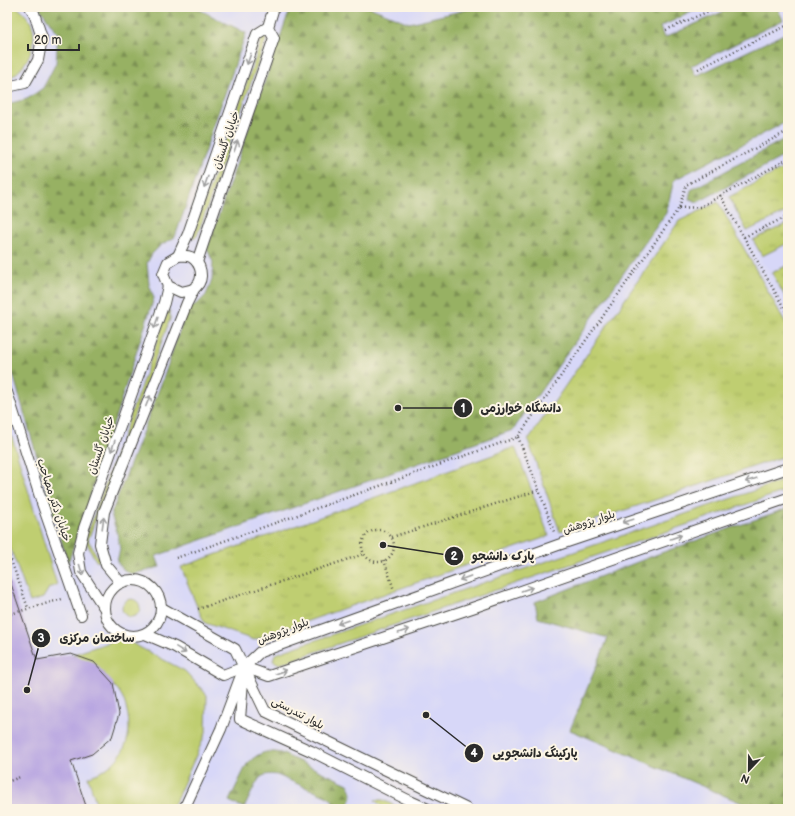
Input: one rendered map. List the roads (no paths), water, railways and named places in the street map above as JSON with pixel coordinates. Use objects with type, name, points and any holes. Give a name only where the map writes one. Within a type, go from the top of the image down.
[{"type":"lane","points":[[7,87],[25,83],[38,60],[42,38],[34,13],[30,7]]},
{"type":"lane","name":"خیابان گلستان","points":[[178,256],[188,234],[257,34],[268,27],[274,7]]},
{"type":"lane","name":"خیابان گلستان","points":[[197,262],[274,38],[268,27]]},
{"type":"lane","points":[[121,583],[106,565],[100,544],[104,512],[187,303],[200,280],[201,271],[197,262],[189,256],[178,256],[168,262],[163,274],[168,286],[181,292],[195,287]]},
{"type":"lane","name":"خیابان گلستان","points":[[105,609],[81,572],[78,553],[84,528],[164,303],[168,286]]},
{"type":"lane","name":"خیابان دکتر مصاحب","points":[[7,392],[42,503],[81,615]]},
{"type":"lane","name":"بلوار پژوهش","points":[[244,667],[260,652],[558,544],[788,468]]},
{"type":"lane","points":[[145,634],[176,647],[223,675],[244,667],[269,676],[475,607],[788,498]]},
{"type":"lane","points":[[129,580],[137,580],[152,587],[157,593],[162,608],[161,616],[152,630],[145,634],[130,636],[122,634],[115,630],[106,617],[106,601],[109,593],[114,587],[121,583],[129,580]]},
{"type":"lane","points":[[162,608],[235,649],[244,667],[240,719],[311,751],[428,809]]},
{"type":"lane","points":[[184,809],[221,729],[244,667]]},
{"type":"lane","name":"بلوار تندرستی","points":[[244,667],[264,711],[467,809]]},
{"type":"place","name":"دانشگاه خوارزمی","points":[[398,408]]},
{"type":"place","name":"پارک دانشجو","points":[[383,545]]},
{"type":"place","name":"ساختمان مرکزی","points":[[27,690]]},
{"type":"place","name":"پارکینگ دانشجویی","points":[[426,715]]}]
